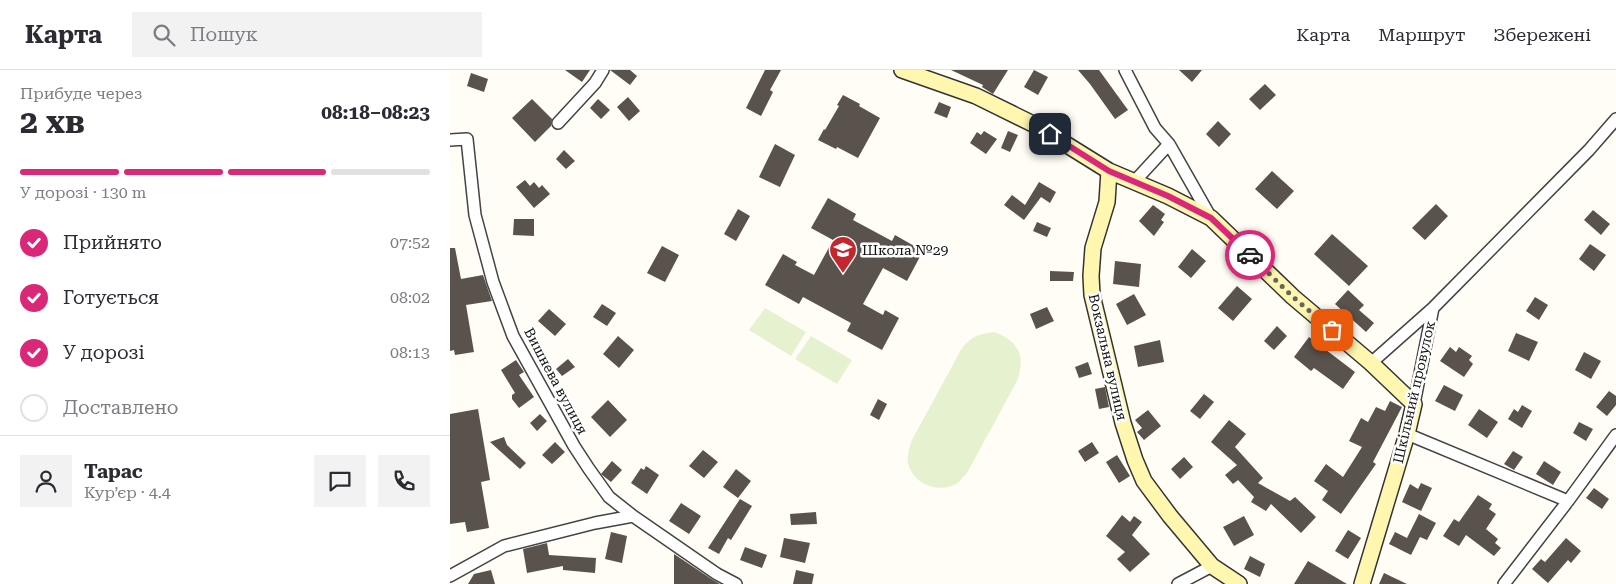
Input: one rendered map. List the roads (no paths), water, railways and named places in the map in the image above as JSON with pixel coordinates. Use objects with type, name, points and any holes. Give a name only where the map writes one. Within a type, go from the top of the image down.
[{"type":"street","points":[[558,123],[596,82],[603,70]]},
{"type":"street","points":[[902,70],[976,96],[993,104],[1035,125],[1109,171],[1168,196],[1211,218]]},
{"type":"street","points":[[1125,70],[1155,128],[1169,144],[1211,218],[1293,297],[1371,363],[1414,404]]},
{"type":"street","name":"Шкільний провулок","points":[[1362,584],[1407,434],[1434,308],[1582,157],[1616,119]]},
{"type":"street","name":"Вишнева вулиця","points":[[450,140],[467,139],[475,215],[488,268],[513,336],[589,470],[609,497],[633,516],[717,574],[736,584]]},
{"type":"street","points":[[1134,182],[1169,144]]},
{"type":"street","name":"Вокзальна вулиця","points":[[1109,171],[1107,202],[1093,248],[1092,295],[1123,423],[1144,481],[1170,516],[1212,566],[1239,584]]},
{"type":"street","points":[[1371,363],[1434,308]]},
{"type":"street","points":[[1407,434],[1568,502]]},
{"type":"street","points":[[1504,584],[1568,502],[1616,435]]},
{"type":"street","points":[[450,576],[504,546],[596,523],[633,516]]},
{"type":"street","points":[[1178,584],[1212,566]]},
{"type":"place","name":"Школа №29","points":[[843,274]]}]
